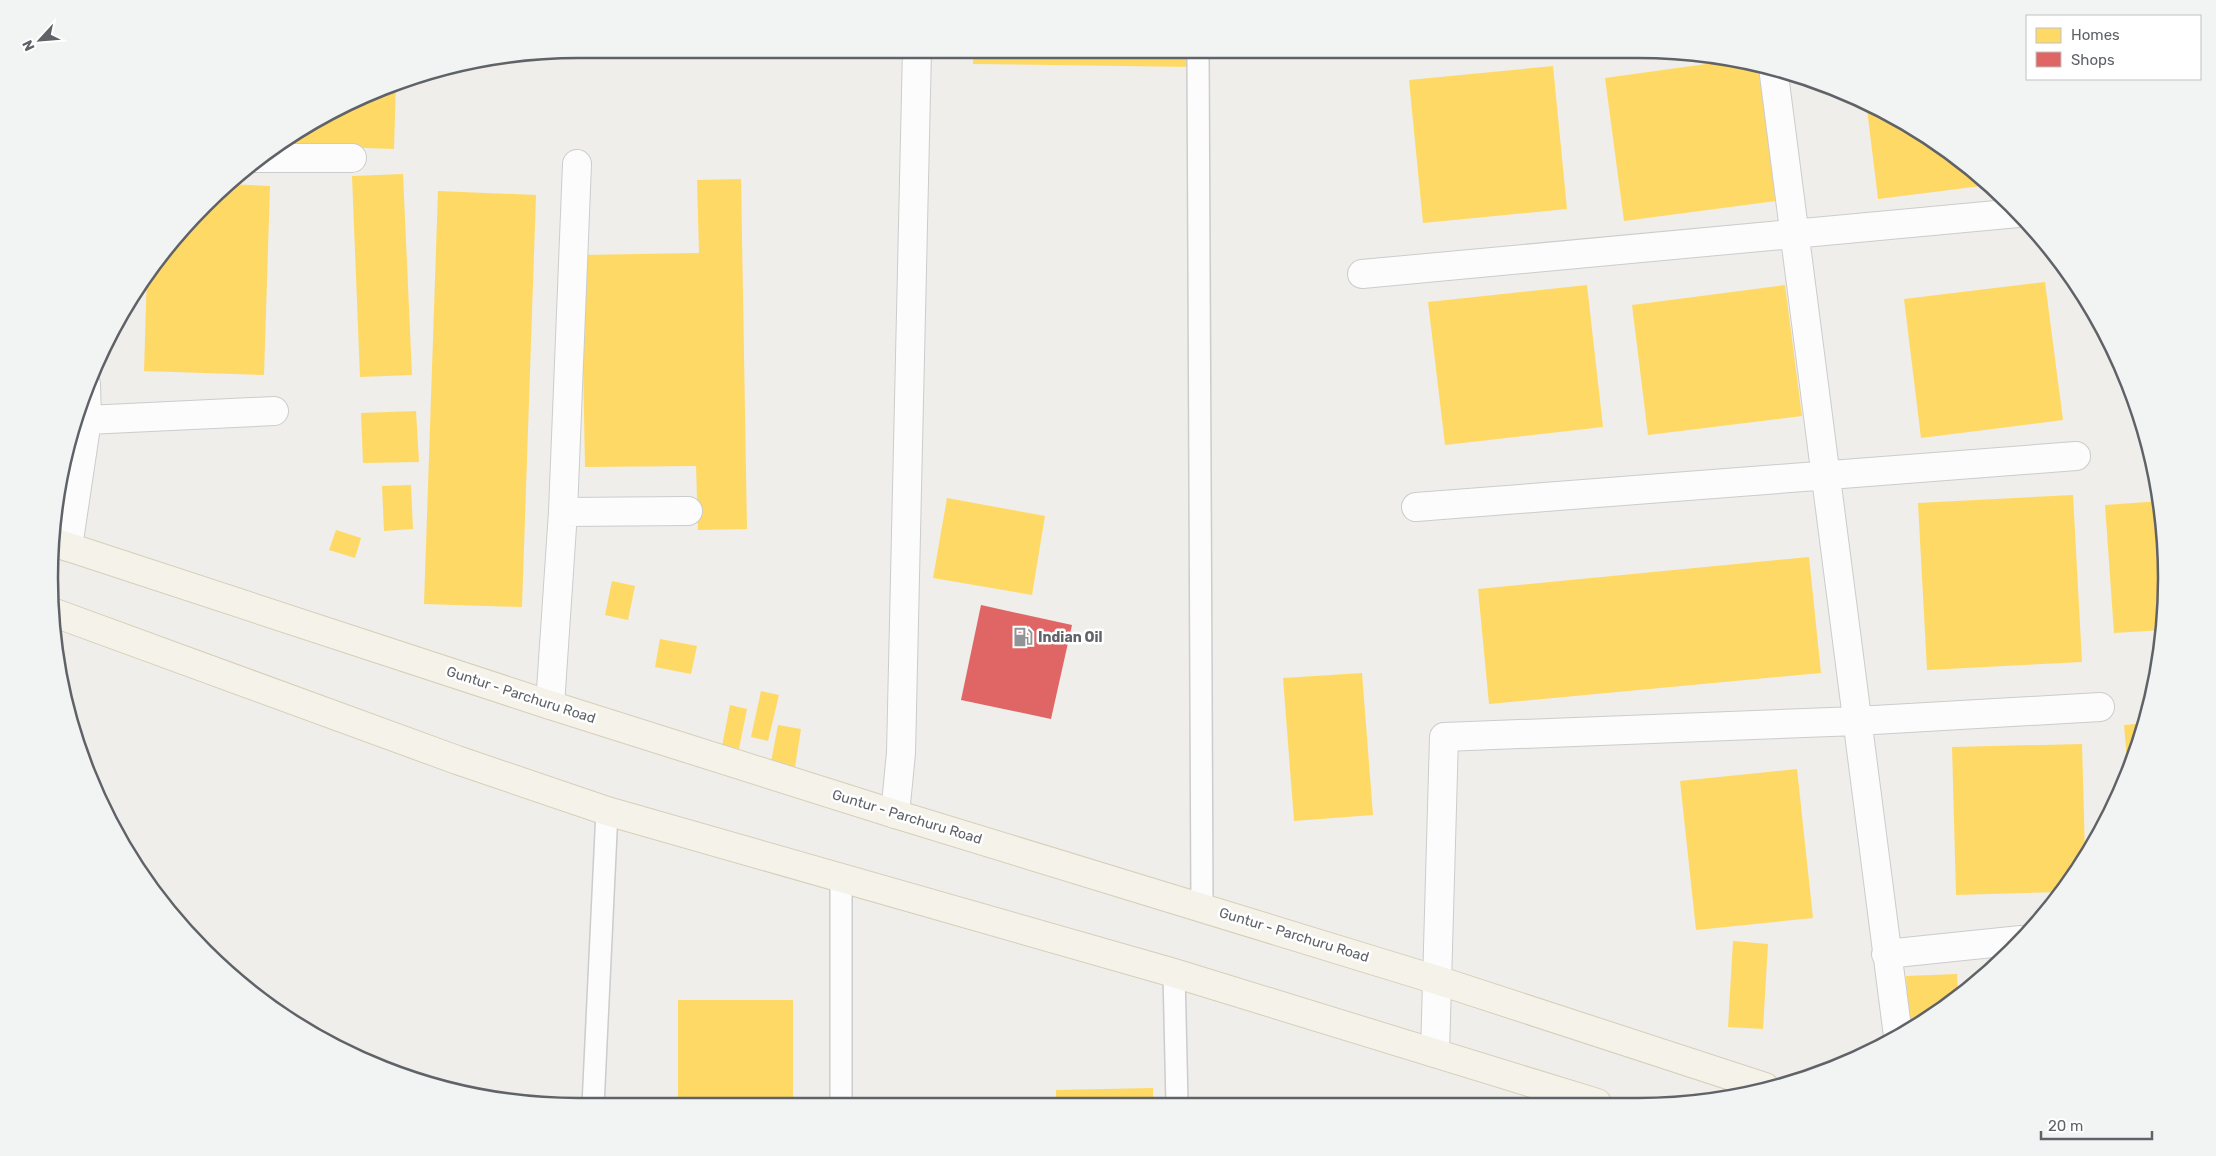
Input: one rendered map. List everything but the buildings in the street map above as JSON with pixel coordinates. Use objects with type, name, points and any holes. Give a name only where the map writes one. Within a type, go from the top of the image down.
[{"type":"main road","name":"Guntur - Parchuru Road","points":[[59,544],[550,705],[895,814],[1202,906],[1757,1084]]},
{"type":"main road","points":[[59,615],[458,760],[607,811],[1174,973],[1581,1098]]},
{"type":"street","points":[[895,814],[901,753],[917,58]]},
{"type":"street","points":[[1775,76],[1897,1030]]},
{"type":"street","points":[[271,158],[352,158]]},
{"type":"street","points":[[550,705],[563,512],[577,164]]},
{"type":"street","points":[[1362,274],[2009,214]]},
{"type":"street","points":[[59,544],[87,420],[87,407]]},
{"type":"street","points":[[87,420],[274,411]]},
{"type":"street","points":[[1416,507],[2076,456]]},
{"type":"street","points":[[563,512],[688,511]]},
{"type":"street","points":[[1435,1053],[1444,737],[1857,722],[2100,707]]},
{"type":"street","points":[[1886,954],[2011,941]]},
{"type":"lane","points":[[1198,58],[1202,906]]},
{"type":"lane","points":[[594,1098],[607,811]]},
{"type":"lane","points":[[841,879],[841,1098]]},
{"type":"lane","points":[[1174,973],[1177,1098]]},
{"type":"place","name":"Indian Oil","points":[[1023,637]]}]
